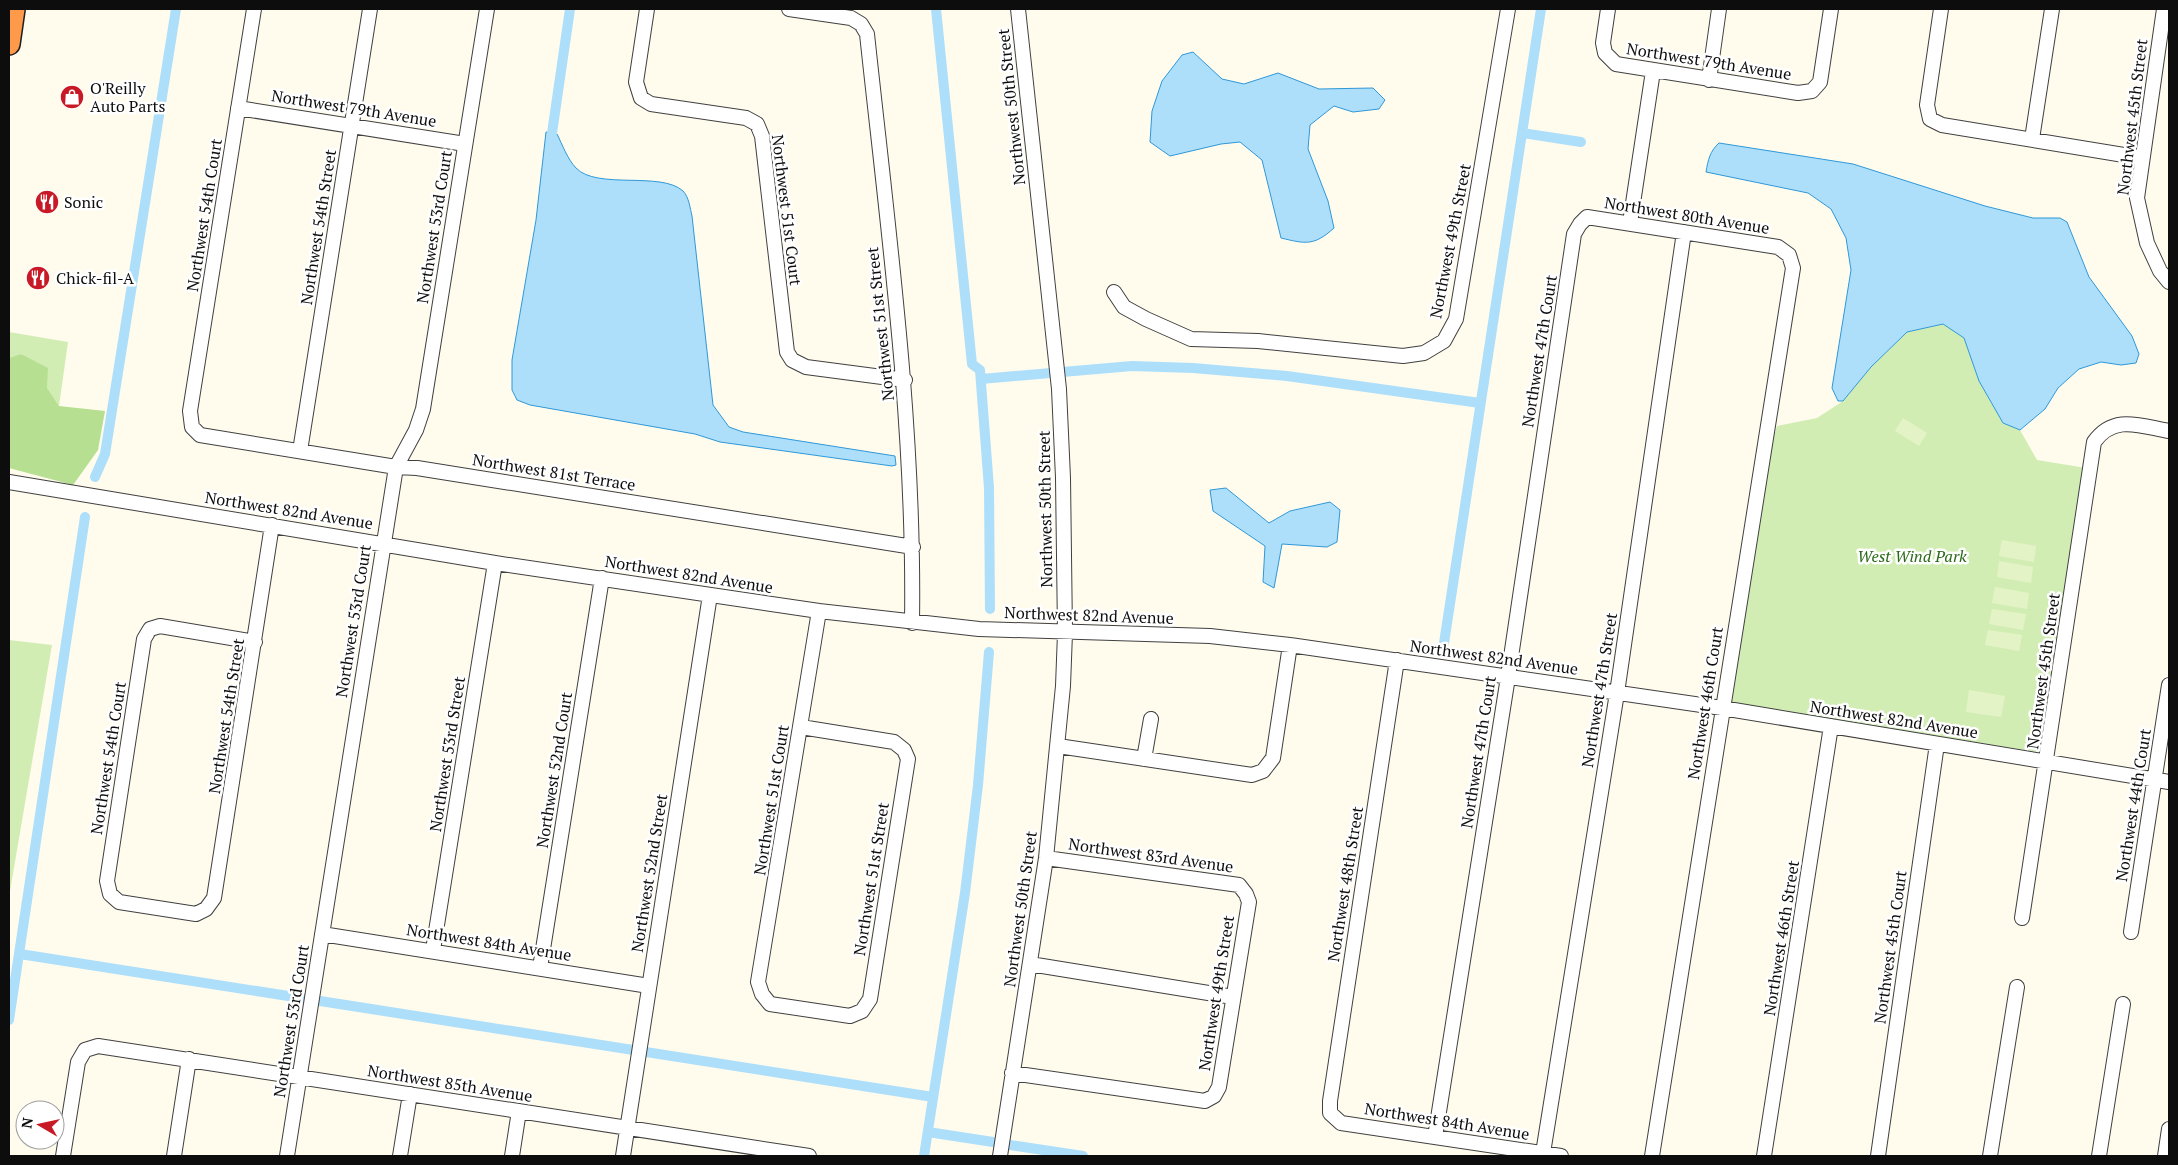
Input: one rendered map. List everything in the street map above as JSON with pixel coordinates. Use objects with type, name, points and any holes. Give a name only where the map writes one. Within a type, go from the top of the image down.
[{"type":"highway","points":[[9,44],[14,9]]},
{"type":"street","name":"Northwest 54th Court","points":[[192,427],[190,411],[254,9]]},
{"type":"street","name":"Northwest 54th Street","points":[[300,450],[370,9]]},
{"type":"street","name":"Northwest 53rd Court","points":[[287,1156],[396,467],[416,430],[423,409],[487,9]]},
{"type":"street","name":"Northwest 51st Court","points":[[648,9],[636,82],[641,98],[650,104],[746,118],[757,124],[762,136],[787,352],[792,360],[806,367],[905,380]]},
{"type":"street","name":"Northwest 51st Street","points":[[789,9],[851,18],[861,24],[867,34],[905,380],[914,547],[912,623]]},
{"type":"street","name":"Northwest 50th Street","points":[[1000,1156],[1046,858],[1058,746],[1065,633],[1063,478],[1058,381],[1018,9]]},
{"type":"street","name":"Northwest 49th Street","points":[[1114,292],[1124,307],[1191,339],[1258,341],[1403,356],[1424,353],[1444,341],[1456,319],[1508,9]]},
{"type":"street","name":"Northwest 79th Avenue","points":[[1608,9],[1603,44],[1605,53],[1616,64],[1798,93],[1812,91],[1820,82],[1831,9]]},
{"type":"street","points":[[1709,80],[1719,9]]},
{"type":"street","points":[[1942,9],[1927,105],[1930,119],[1942,125],[2142,158]]},
{"type":"street","points":[[2032,140],[2052,9]]},
{"type":"street","name":"Northwest 45th Street","points":[[2164,9],[2137,198],[2147,243],[2160,271],[2169,282]]},
{"type":"street","points":[[1630,223],[1653,71]]},
{"type":"street","name":"Northwest 79th Avenue","points":[[238,108],[465,144]]},
{"type":"street","name":"Northwest 80th Avenue","points":[[1580,224],[1587,218],[1630,223],[1778,247],[1789,255]]},
{"type":"street","name":"Northwest 47th Court","points":[[1435,1137],[1508,676],[1574,234],[1580,224]]},
{"type":"street","name":"Northwest 47th Street","points":[[1543,1153],[1617,693],[1684,232]]},
{"type":"street","name":"Northwest 46th Court","points":[[1652,1156],[1793,268],[1789,255]]},
{"type":"street","name":"Northwest 45th Street","points":[[2022,918],[2094,442],[2102,431],[2119,423],[2169,431]]},
{"type":"street","name":"Northwest 81st Terrace","points":[[192,427],[200,435],[914,547]]},
{"type":"street","name":"Northwest 82nd Avenue","points":[[9,482],[495,563],[819,611],[912,623],[979,629],[1210,636],[1290,645],[1722,708],[2169,782]]},
{"type":"street","name":"Northwest 54th Street","points":[[206,909],[214,898],[272,525]]},
{"type":"street","name":"Northwest 53rd Street","points":[[433,950],[495,563]]},
{"type":"street","name":"Northwest 52nd Court","points":[[540,968],[602,578]]},
{"type":"street","name":"Northwest 52nd Street","points":[[623,1156],[710,595]]},
{"type":"street","name":"Northwest 51st Court","points":[[819,611],[758,982],[762,994],[770,1004],[850,1016],[862,1011]]},
{"type":"street","name":"Northwest 54th Court","points":[[206,909],[196,914],[119,902],[110,894],[107,881],[144,640],[150,629],[160,626],[255,642]]},
{"type":"street","points":[[1058,746],[1252,775],[1263,771],[1273,758],[1290,645]]},
{"type":"street","name":"Northwest 48th Street","points":[[1330,1114],[1330,1101],[1397,660]]},
{"type":"street","name":"Northwest 44th Court","points":[[2131,932],[2169,684]]},
{"type":"street","points":[[1144,759],[1151,719]]},
{"type":"street","name":"Northwest 46th Street","points":[[1764,1156],[1831,726]]},
{"type":"street","name":"Northwest 51st Street","points":[[801,727],[894,742],[904,750],[908,759],[870,999],[862,1011]]},
{"type":"street","name":"Northwest 45th Court","points":[[1878,1156],[1937,744]]},
{"type":"street","name":"Northwest 83rd Avenue","points":[[1046,858],[1239,885],[1246,894]]},
{"type":"street","name":"Northwest 49th Street","points":[[1012,1073],[1205,1102],[1214,1096],[1219,1087],[1249,902],[1246,894]]},
{"type":"street","name":"Northwest 84th Avenue","points":[[322,934],[433,950],[649,986]]},
{"type":"street","points":[[1030,964],[1233,996]]},
{"type":"street","points":[[1990,1156],[2017,987]]},
{"type":"street","points":[[2099,1156],[2124,1004]]},
{"type":"street","name":"Northwest 85th Avenue","points":[[63,1156],[78,1062],[85,1050],[98,1046],[628,1128],[733,1151],[809,1156]]},
{"type":"street","points":[[174,1156],[189,1059]]},
{"type":"street","points":[[400,1156],[410,1094]]},
{"type":"street","points":[[512,1156],[520,1111]]},
{"type":"street","name":"Northwest 84th Avenue","points":[[1330,1114],[1341,1123],[1435,1137],[1487,1151],[1543,1153],[1561,1156]]},
{"type":"street","points":[[2165,1156],[2169,1129]]},
{"type":"green space","name":"West Wind Park","points":[[1943,324],[1964,338],[1979,381],[2003,423],[2020,430],[2037,460],[2086,468],[2037,752],[1730,703],[1772,443],[1777,426],[1817,418],[1843,401],[1871,367],[1907,332]]},
{"type":"green space","points":[[9,332],[68,342],[59,406],[22,354],[9,358]]},
{"type":"green space","points":[[21,354],[48,368],[47,388],[59,406],[105,411],[98,450],[73,485],[9,468],[9,358]]},
{"type":"green space","points":[[1903,418],[1927,433],[1919,446],[1895,431]]},
{"type":"green space","points":[[2002,540],[2036,546],[2034,562],[1999,556]]},
{"type":"green space","points":[[1999,561],[2033,567],[2031,583],[1997,577]]},
{"type":"green space","points":[[1995,587],[2029,593],[2027,609],[1992,603]]},
{"type":"green space","points":[[1992,609],[2026,614],[2023,630],[1989,624]]},
{"type":"green space","points":[[1988,630],[2022,635],[2019,651],[1985,645]]},
{"type":"green space","points":[[9,640],[52,645],[9,897]]},
{"type":"green space","points":[[1969,690],[2005,696],[2001,717],[1966,712]]},
{"type":"water","points":[[1193,52],[1222,79],[1244,84],[1278,73],[1319,89],[1373,88],[1385,100],[1379,109],[1353,112],[1334,106],[1310,125],[1308,149],[1328,201],[1334,228],[1327,234],[1315,241],[1309,242],[1297,242],[1281,238],[1262,160],[1240,142],[1221,144],[1170,156],[1150,142],[1152,111],[1162,81],[1182,55]]},
{"type":"water","points":[[546,132],[557,134],[573,165],[586,174],[613,180],[660,182],[673,185],[687,196],[692,216],[713,405],[729,427],[743,432],[895,456],[896,465],[892,466],[720,442],[695,434],[530,405],[517,400],[512,390],[512,360],[536,220]]},
{"type":"water","points":[[1719,143],[1853,164],[1985,206],[2033,218],[2060,218],[2067,222],[2089,277],[2132,336],[2139,354],[2136,363],[2121,365],[2101,362],[2079,369],[2058,388],[2045,409],[2020,430],[2003,423],[1979,381],[1964,338],[1943,324],[1907,332],[1871,367],[1843,401],[1838,401],[1832,388],[1851,270],[1846,238],[1831,209],[1808,193],[1706,172],[1713,149]]},
{"type":"water","points":[[1226,488],[1269,523],[1290,511],[1330,502],[1340,510],[1337,542],[1327,547],[1282,544],[1274,588],[1263,582],[1265,546],[1213,511],[1210,490]]},
{"type":"waterway","points":[[95,477],[105,454],[176,9]]},
{"type":"waterway","points":[[552,133],[570,9]]},
{"type":"waterway","points":[[936,9],[972,364],[980,370],[989,488],[990,609]]},
{"type":"waterway","points":[[1444,643],[1541,9]]},
{"type":"waterway","points":[[1522,133],[1581,142]]},
{"type":"waterway","points":[[981,379],[1132,366],[1193,368],[1287,376],[1480,403]]},
{"type":"waterway","points":[[9,1020],[85,517]]},
{"type":"waterway","points":[[924,1156],[965,893],[978,785],[989,652]]},
{"type":"waterway","points":[[20,954],[933,1097]]},
{"type":"waterway","points":[[928,1132],[993,1142]]},
{"type":"waterway","points":[[1010,1145],[1083,1156]]},
{"type":"place","name":"O'Reilly Auto Parts","points":[[72,97]]},
{"type":"place","name":"Sonic","points":[[47,202]]},
{"type":"place","name":"Chick-fil-A","points":[[38,278]]}]
